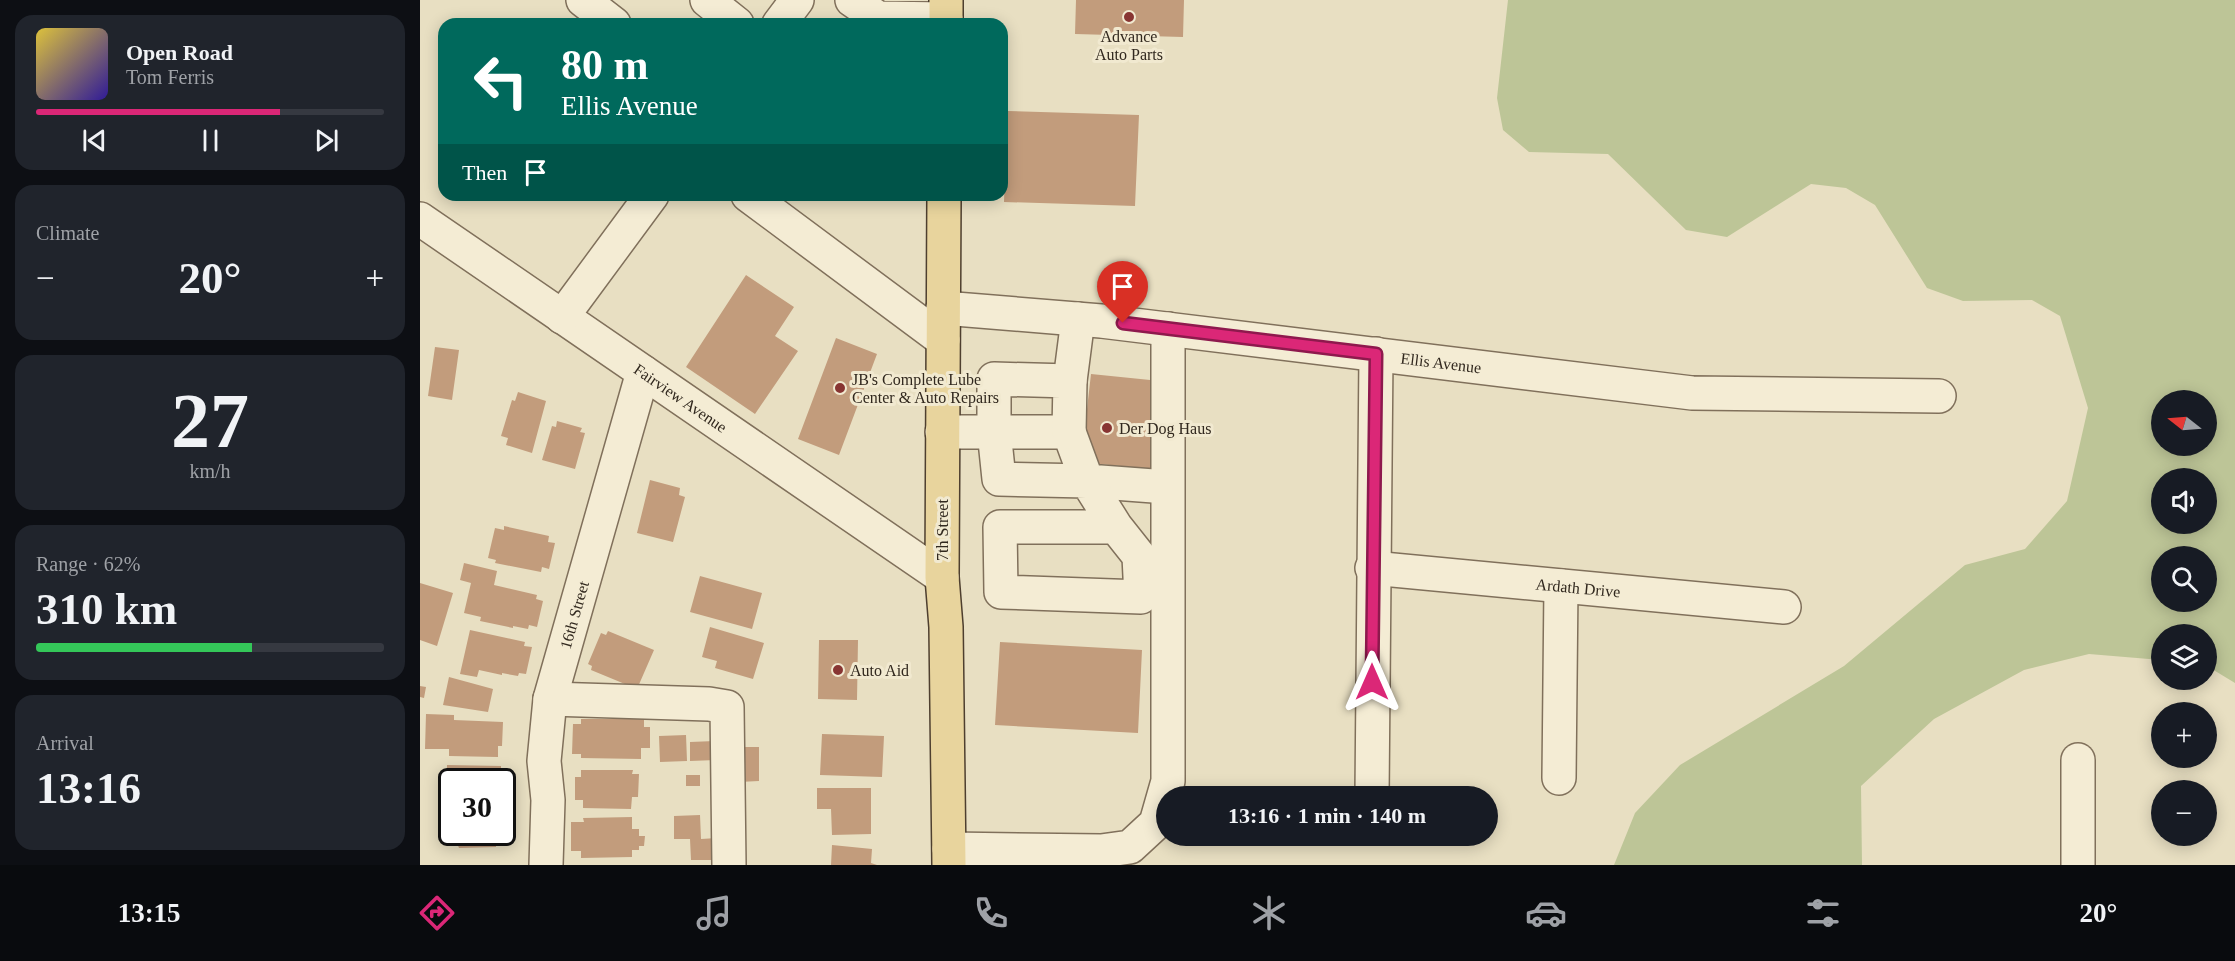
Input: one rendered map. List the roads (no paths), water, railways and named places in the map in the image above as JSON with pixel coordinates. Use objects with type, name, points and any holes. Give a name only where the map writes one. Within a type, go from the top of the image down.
[{"type":"main road","name":"7th Street","points":[[944,201],[942,577],[946,627],[949,857]]},
{"type":"street","points":[[583,0],[606,18]]},
{"type":"street","points":[[707,0],[730,18]]},
{"type":"street","points":[[784,18],[797,0]]},
{"type":"street","points":[[852,0],[878,18],[946,14]]},
{"type":"street","points":[[562,317],[648,201]]},
{"type":"street","points":[[756,201],[943,340]]},
{"type":"street","name":"Fairview Avenue","points":[[420,219],[942,577]]},
{"type":"street","name":"Ellis Avenue","points":[[943,308],[1168,329],[1692,393],[1940,396]]},
{"type":"street","points":[[1070,381],[994,379],[1001,592],[1141,597],[1139,556],[1116,527],[1088,481],[1069,432],[1070,381],[1078,319]]},
{"type":"street","points":[[949,857],[1101,851],[1130,847],[1156,823],[1168,781],[1168,329]]},
{"type":"street","points":[[1372,786],[1372,568],[1376,354]]},
{"type":"street","name":"16th Street","points":[[546,865],[548,800],[544,761],[550,699],[643,372]]},
{"type":"street","points":[[942,432],[1069,432]]},
{"type":"street","points":[[999,479],[1088,481],[1167,487]]},
{"type":"street","points":[[1000,527],[1116,527]]},
{"type":"street","name":"Ardath Drive","points":[[1372,568],[1784,607]]},
{"type":"street","points":[[1559,778],[1561,586]]},
{"type":"street","points":[[550,699],[709,704],[727,707],[729,865]]},
{"type":"street","points":[[2078,760],[2078,865]]},
{"type":"place","name":"Advance Auto Parts","points":[[1129,17]]},
{"type":"place","name":"JB's Complete Lube Center & Auto Repairs","points":[[840,388]]},
{"type":"place","name":"Der Dog Haus","points":[[1107,428]]},
{"type":"place","name":"Auto Aid","points":[[838,670]]}]
